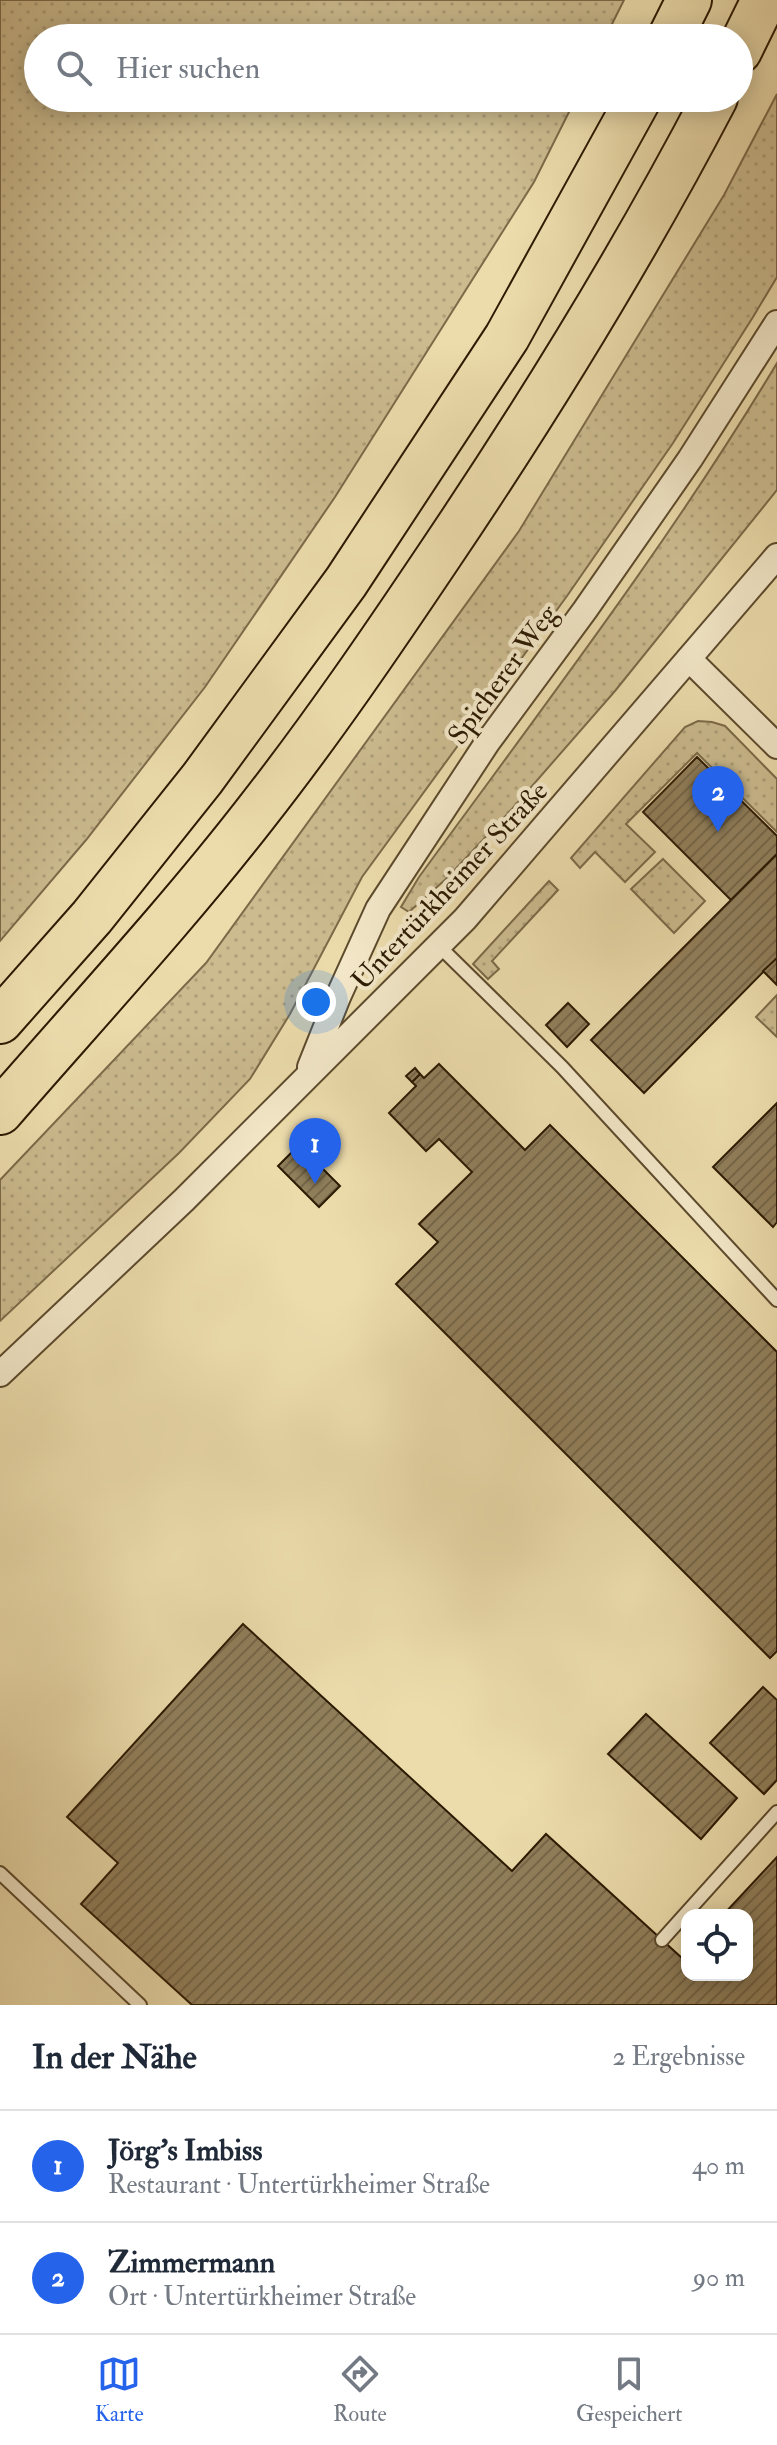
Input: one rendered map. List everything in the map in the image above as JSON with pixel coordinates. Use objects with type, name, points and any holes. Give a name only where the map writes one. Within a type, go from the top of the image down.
[{"type":"highway","points":[[677,24],[689,0]]},
{"type":"highway","points":[[752,24],[764,0]]},
{"type":"highway","points":[[0,1021],[92,917],[202,779],[346,582],[507,337],[631,112]]},
{"type":"highway","points":[[0,1112],[256,814],[349,687],[491,479],[562,367],[669,186],[708,112]]},
{"type":"street","name":"Spicherer Weg","points":[[307,1077],[338,997],[378,909],[487,743],[690,459],[777,323]]},
{"type":"street","name":"Untertürkheimer Straße","points":[[0,1374],[184,1200],[439,946],[516,861],[777,556]]},
{"type":"street","points":[[689,659],[777,746]]},
{"type":"lane","points":[[439,946],[562,1067],[777,1300]]},
{"type":"lane","points":[[662,1940],[777,1812]]},
{"type":"lane","points":[[0,1873],[140,2005]]},
{"type":"shaded area","points":[[0,0],[624,0],[612,24],[24,24],[24,112],[569,112],[534,182],[335,497],[205,687],[86,840],[0,941]]},
{"type":"shaded area","points":[[777,94],[777,277],[753,317],[673,443],[567,596],[362,877],[290,1014],[250,1079],[179,1153],[0,1321],[0,1180],[206,963],[519,531],[724,195]]},
{"type":"shaded area","points":[[777,363],[777,490],[615,691],[512,809],[447,878],[409,912],[401,907],[419,877],[649,560]]},
{"type":"shaded area","points":[[698,721],[725,726],[777,779],[777,832],[697,753],[626,824],[655,852],[625,882],[595,852],[580,868],[571,858],[685,727]]},
{"type":"shaded area","points":[[663,859],[705,901],[674,933],[631,889]]},
{"type":"shaded area","points":[[549,881],[558,890],[492,961],[499,969],[488,979],[473,964]]},
{"type":"shaded area","points":[[777,995],[777,1037],[756,1017]]},
{"type":"building","points":[[697,757],[777,836],[777,854],[731,900],[643,812]]},
{"type":"building","points":[[777,854],[777,958],[644,1093],[591,1040]]},
{"type":"building","points":[[777,958],[777,985],[763,971]]},
{"type":"building","points":[[568,1003],[589,1024],[567,1047],[546,1025]]},
{"type":"building","points":[[439,1064],[525,1150],[550,1125],[777,1352],[777,1651],[770,1658],[396,1284],[438,1242],[419,1224],[472,1172],[439,1139],[426,1151],[389,1113],[416,1086],[412,1082],[420,1074],[424,1078]]},
{"type":"building","points":[[415,1068],[420,1074],[412,1082],[406,1076]]},
{"type":"building","points":[[777,1103],[777,1222],[773,1227],[713,1167]]},
{"type":"building","points":[[299,1145],[340,1186],[319,1207],[278,1166]]},
{"type":"building","points":[[243,1624],[512,1871],[546,1834],[681,1957],[681,1981],[753,1981],[753,1909],[729,1909],[777,1857],[777,2005],[192,2005],[81,1904],[118,1863],[67,1817]]},
{"type":"building","points":[[763,1687],[777,1700],[777,1780],[764,1794],[710,1743]]},
{"type":"building","points":[[646,1714],[737,1798],[701,1839],[608,1754]]},
{"type":"place","name":"Zimmermann","points":[[718,832]]},
{"type":"place","name":"Jörg's Imbiss","points":[[315,1184]]}]
